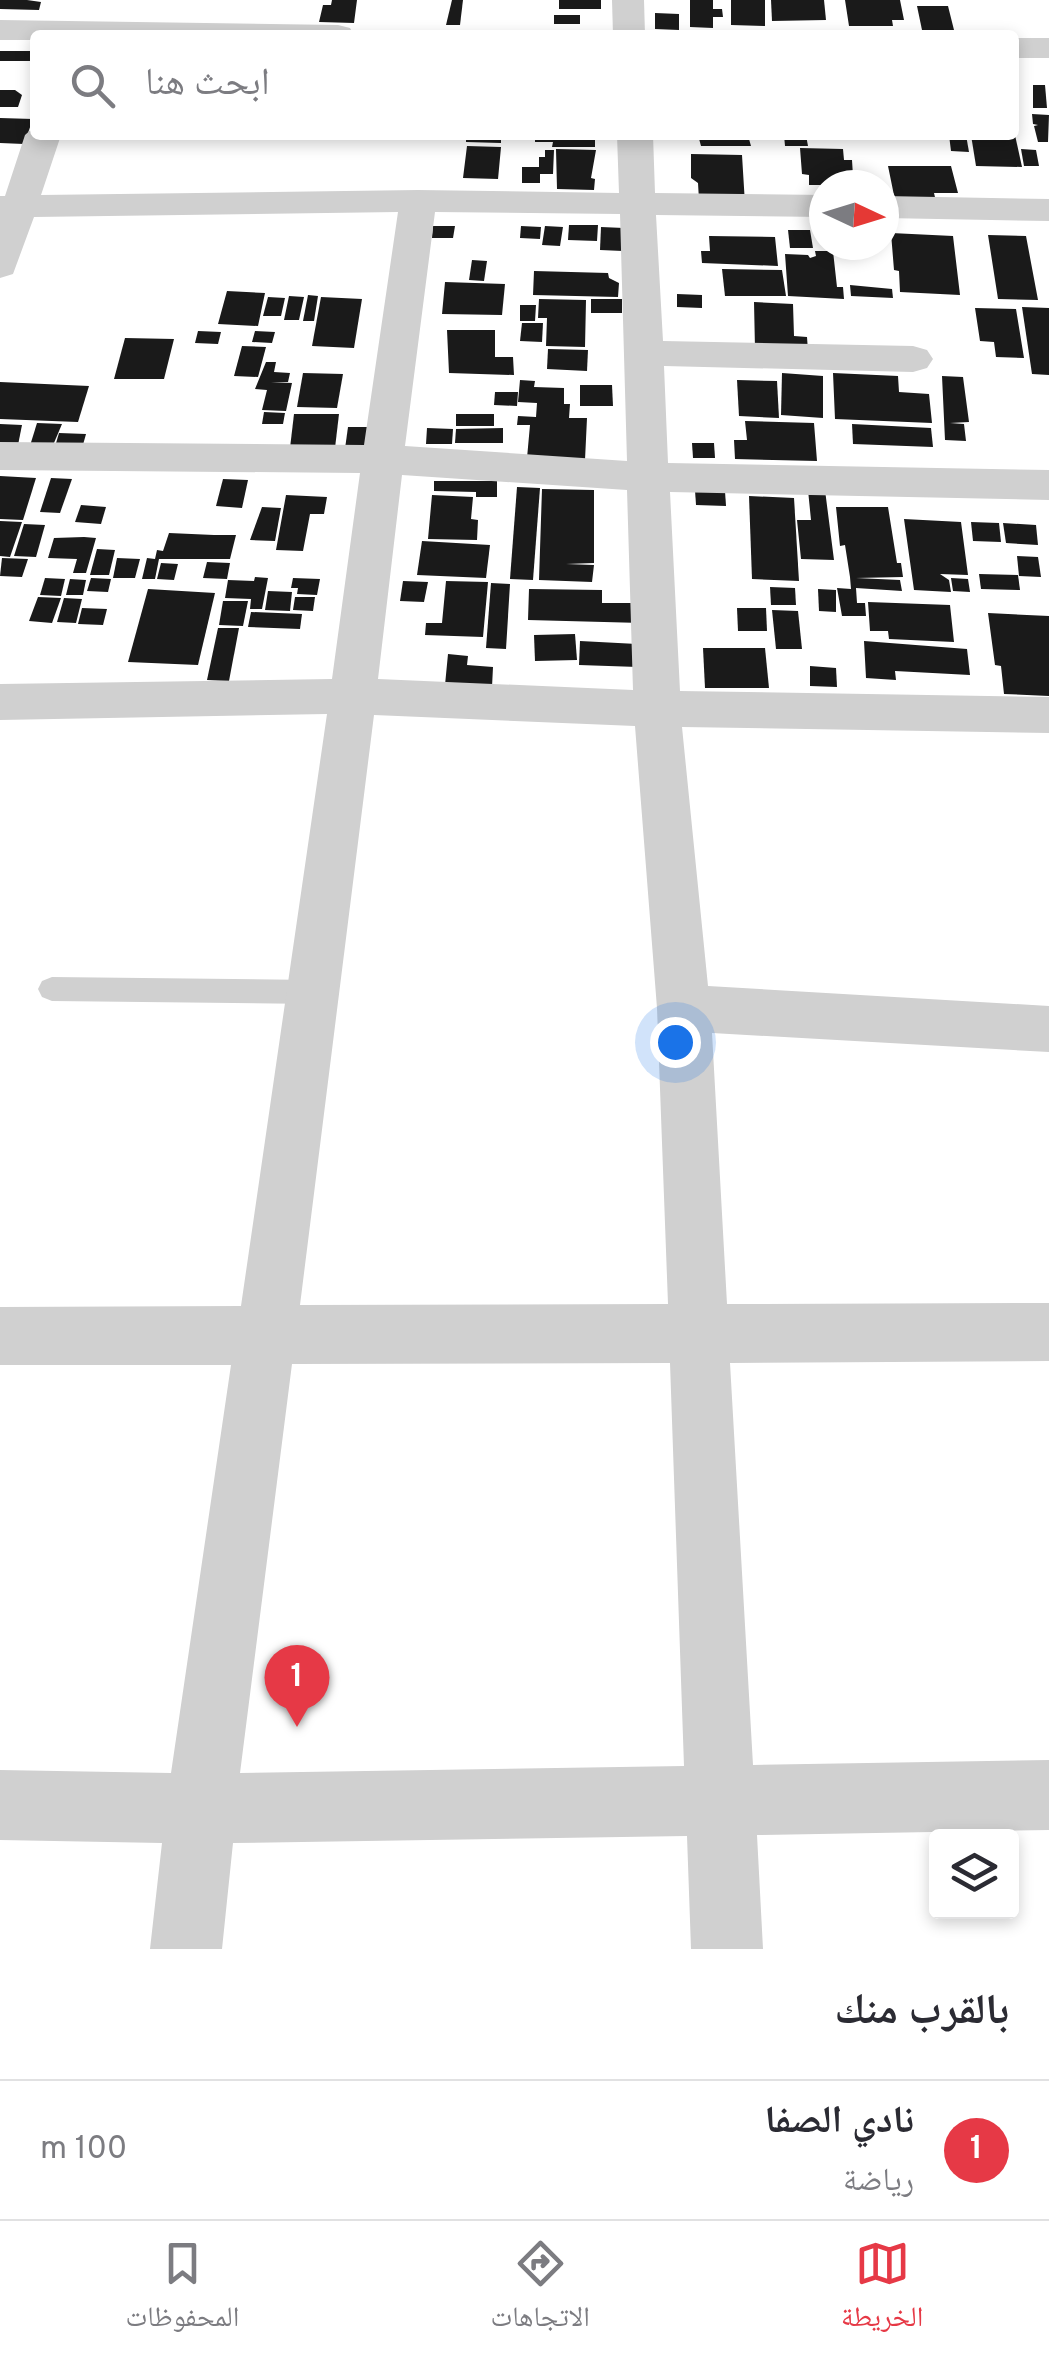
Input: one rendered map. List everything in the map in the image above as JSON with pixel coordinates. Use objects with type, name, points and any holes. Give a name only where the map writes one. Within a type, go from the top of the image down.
[{"type":"street","points":[[73,30],[86,0]]},
{"type":"street","points":[[628,0],[630,30]]},
{"type":"street","points":[[0,30],[30,31]]},
{"type":"street","points":[[1019,48],[1049,48]]},
{"type":"street","points":[[0,266],[11,207],[41,140]]},
{"type":"street","points":[[635,140],[657,709],[684,1008],[728,1949]]},
{"type":"street","points":[[11,207],[418,200],[809,206]]},
{"type":"street","points":[[186,1949],[200,1809],[315,992],[380,459],[418,200]]},
{"type":"street","points":[[899,207],[1049,210]]},
{"type":"street","points":[[642,352],[913,359]]},
{"type":"street","points":[[0,456],[380,459],[648,477],[1049,486]]},
{"type":"street","points":[[0,702],[351,696],[657,709],[1049,715]]},
{"type":"street","points":[[684,1008],[1049,1029]]},
{"type":"street","points":[[0,1336],[264,1337],[697,1330],[1049,1332]]},
{"type":"street","points":[[0,1805],[200,1809],[1049,1796]]},
{"type":"lane","points":[[52,990],[315,992]]},
{"type":"building","points":[[0,0],[41,2],[39,10],[0,9]]},
{"type":"building","points":[[332,0],[357,0],[354,23],[319,22],[323,5],[331,5]]},
{"type":"building","points":[[452,0],[463,0],[460,25],[446,25]]},
{"type":"building","points":[[559,0],[601,0],[601,9],[559,9]]},
{"type":"building","points":[[690,0],[713,0],[713,9],[722,9],[723,17],[713,17],[713,28],[690,27]]},
{"type":"building","points":[[731,0],[765,0],[765,26],[731,25]]},
{"type":"building","points":[[771,0],[824,0],[826,20],[772,21]]},
{"type":"building","points":[[845,0],[900,0],[904,20],[892,20],[893,26],[849,26]]},
{"type":"building","points":[[917,6],[948,6],[954,30],[922,30]]},
{"type":"building","points":[[655,13],[679,14],[679,30],[655,29]]},
{"type":"building","points":[[554,15],[580,15],[580,24],[554,24]]},
{"type":"building","points":[[0,51],[30,51],[30,61],[0,61]]},
{"type":"building","points":[[1033,85],[1045,85],[1047,108],[1033,108]]},
{"type":"building","points":[[0,90],[15,90],[22,95],[18,107],[0,107]]},
{"type":"building","points":[[1032,114],[1049,115],[1048,142],[1038,142],[1034,126],[1038,125],[1033,124]]},
{"type":"building","points":[[0,118],[30,119],[24,144],[0,143]]},
{"type":"building","points":[[466,140],[501,140],[501,143]]},
{"type":"building","points":[[595,140],[595,147],[552,147],[553,142],[535,142]]},
{"type":"building","points":[[699,140],[749,140],[751,146],[701,146]]},
{"type":"building","points":[[784,140],[807,140],[808,146],[785,146]]},
{"type":"building","points":[[950,140],[967,140],[969,152],[951,151]]},
{"type":"building","points":[[972,140],[1016,140],[1022,167],[976,166]]},
{"type":"building","points":[[467,146],[501,147],[498,179],[463,178]]},
{"type":"building","points":[[800,148],[843,149],[844,160],[852,160],[853,170],[809,170],[809,175],[802,174]]},
{"type":"building","points":[[556,149],[596,150],[591,178],[595,179],[594,190],[557,189]]},
{"type":"building","points":[[1021,149],[1036,150],[1039,166],[1024,166]]},
{"type":"building","points":[[545,150],[554,150],[553,174],[540,174],[540,183],[522,183],[522,167],[539,167],[539,157],[545,157]]},
{"type":"building","points":[[691,154],[742,155],[745,204],[699,200],[698,183],[691,178]]},
{"type":"building","points":[[888,166],[951,166],[958,193],[934,193],[938,210],[899,210],[899,170],[889,170]]},
{"type":"building","points":[[569,225],[598,225],[597,241],[568,240]]},
{"type":"building","points":[[433,226],[455,226],[453,238],[432,238]]},
{"type":"building","points":[[521,226],[541,227],[540,239],[520,238]]},
{"type":"building","points":[[545,226],[563,227],[560,246],[542,245]]},
{"type":"building","points":[[601,227],[624,228],[623,251],[600,250]]},
{"type":"building","points":[[788,230],[809,230],[809,248],[790,248]]},
{"type":"building","points":[[899,233],[953,236],[960,295],[900,292],[899,271],[894,270],[893,260],[899,260]]},
{"type":"building","points":[[988,235],[1026,236],[1038,300],[998,299]]},
{"type":"building","points":[[709,236],[775,237],[778,266],[702,263],[701,251],[710,251]]},
{"type":"building","points":[[785,254],[808,255],[809,260],[834,260],[837,287],[843,287],[844,299],[788,296]]},
{"type":"building","points":[[472,260],[487,261],[484,281],[469,280]]},
{"type":"building","points":[[722,269],[782,270],[786,296],[725,296]]},
{"type":"building","points":[[534,271],[608,273],[609,278],[619,283],[618,297],[533,295]]},
{"type":"building","points":[[445,282],[505,284],[502,315],[442,314]]},
{"type":"building","points":[[850,285],[892,289],[893,298],[851,296]]},
{"type":"building","points":[[227,291],[265,293],[258,326],[218,324]]},
{"type":"building","points":[[677,294],[702,295],[702,308],[677,307]]},
{"type":"building","points":[[308,295],[318,296],[314,321],[303,321]]},
{"type":"building","points":[[289,296],[304,297],[299,320],[284,320]]},
{"type":"building","points":[[268,297],[285,298],[281,316],[263,316]]},
{"type":"building","points":[[321,297],[362,299],[354,348],[312,346]]},
{"type":"building","points":[[539,299],[586,300],[585,347],[546,346],[547,318],[538,318]]},
{"type":"building","points":[[591,299],[622,299],[622,313],[591,313]]},
{"type":"building","points":[[754,302],[793,304],[794,336],[807,337],[808,351],[755,349]]},
{"type":"building","points":[[520,305],[536,305],[535,321],[520,321]]},
{"type":"building","points":[[1022,307],[1049,308],[1049,375],[1032,374]]},
{"type":"building","points":[[975,308],[1016,309],[1024,358],[996,357],[994,342],[980,341]]},
{"type":"building","points":[[522,323],[543,323],[542,342],[520,341]]},
{"type":"building","points":[[447,330],[495,330],[495,357],[513,357],[514,375],[449,373]]},
{"type":"building","points":[[198,331],[221,332],[218,344],[195,343]]},
{"type":"building","points":[[255,331],[275,332],[272,343],[252,342]]},
{"type":"building","points":[[125,338],[174,339],[164,379],[114,379]]},
{"type":"building","points":[[242,346],[266,347],[258,377],[234,376]]},
{"type":"building","points":[[548,349],[588,350],[587,371],[547,369]]},
{"type":"building","points":[[266,362],[276,362],[274,372],[290,373],[288,382],[271,382],[292,383],[286,411],[262,410],[267,390],[255,389]]},
{"type":"building","points":[[303,373],[343,374],[337,408],[297,407]]},
{"type":"building","points":[[782,373],[823,376],[823,418],[781,415]]},
{"type":"building","points":[[833,373],[898,376],[899,392],[929,394],[932,423],[835,419]]},
{"type":"building","points":[[942,376],[963,377],[969,422],[950,423],[964,424],[966,441],[945,440]]},
{"type":"building","points":[[520,380],[535,381],[534,387],[564,388],[564,404],[570,404],[569,418],[587,418],[585,460],[527,458],[530,425],[517,425],[518,416],[536,417],[537,403],[518,402]]},
{"type":"building","points":[[737,380],[777,381],[779,418],[739,416]]},
{"type":"building","points":[[0,382],[89,386],[78,422],[0,419]]},
{"type":"building","points":[[580,385],[612,385],[613,406],[580,406]]},
{"type":"building","points":[[495,392],[518,392],[517,406],[494,405]]},
{"type":"building","points":[[264,412],[285,413],[283,424],[262,424]]},
{"type":"building","points":[[294,414],[339,414],[335,448],[290,448]]},
{"type":"building","points":[[456,414],[494,414],[494,426],[456,426]]},
{"type":"building","points":[[745,421],[814,423],[817,461],[735,459],[734,440],[747,440]]},
{"type":"building","points":[[37,423],[62,424],[51,450],[29,449]]},
{"type":"building","points":[[0,424],[22,425],[17,450],[0,449]]},
{"type":"building","points":[[852,424],[931,428],[933,447],[853,444]]},
{"type":"building","points":[[348,427],[379,427],[366,456],[344,456]]},
{"type":"building","points":[[427,428],[453,429],[452,444],[426,444]]},
{"type":"building","points":[[503,428],[503,443],[455,443],[456,429]]},
{"type":"building","points":[[59,433],[86,434],[81,452],[54,450]]},
{"type":"building","points":[[692,443],[714,443],[715,458],[693,458]]},
{"type":"building","points":[[0,476],[36,478],[23,520],[0,519]]},
{"type":"building","points":[[51,478],[72,479],[60,513],[40,512]]},
{"type":"building","points":[[223,479],[248,480],[242,508],[216,506]]},
{"type":"building","points":[[434,481],[497,481],[497,497],[434,491]]},
{"type":"building","points":[[517,487],[540,488],[533,580],[510,579]]},
{"type":"building","points":[[542,489],[594,490],[594,563],[566,564],[594,565],[592,582],[539,580]]},
{"type":"building","points":[[695,490],[725,491],[726,506],[696,505]]},
{"type":"building","points":[[808,490],[825,490],[834,560],[801,559],[797,520],[811,520]]},
{"type":"building","points":[[286,495],[327,497],[324,514],[310,514],[303,551],[276,550]]},
{"type":"building","points":[[432,495],[473,497],[471,519],[478,520],[477,540],[428,539]]},
{"type":"building","points":[[749,496],[794,498],[799,581],[752,579]]},
{"type":"building","points":[[81,505],[106,507],[101,524],[75,522]]},
{"type":"building","points":[[262,507],[281,508],[275,541],[250,540]]},
{"type":"building","points":[[836,507],[888,507],[903,577],[856,578],[900,580],[902,591],[856,588],[857,603],[865,603],[866,616],[842,616],[837,588],[851,589],[845,545],[840,546]]},
{"type":"building","points":[[904,519],[961,522],[968,575],[940,574],[949,580],[951,592],[914,590]]},
{"type":"building","points":[[0,521],[22,522],[10,557],[0,556]]},
{"type":"building","points":[[971,522],[999,523],[1001,542],[973,541]]},
{"type":"building","points":[[1003,523],[1036,525],[1038,545],[1006,543]]},
{"type":"building","points":[[24,524],[45,525],[36,557],[14,556]]},
{"type":"building","points":[[169,533],[236,535],[230,559],[159,559],[155,579],[142,579],[147,558],[155,559],[157,550],[163,551]]},
{"type":"building","points":[[54,538],[96,538],[86,573],[73,573],[77,559],[48,558]]},
{"type":"building","points":[[422,541],[490,545],[486,578],[417,575]]},
{"type":"building","points":[[97,549],[115,550],[109,575],[90,575]]},
{"type":"building","points":[[1017,556],[1038,557],[1041,577],[1019,576]]},
{"type":"building","points":[[2,558],[28,559],[22,577],[0,576]]},
{"type":"building","points":[[117,558],[140,559],[135,578],[113,578]]},
{"type":"building","points":[[207,562],[230,563],[227,579],[203,578]]},
{"type":"building","points":[[161,563],[178,564],[174,580],[157,579]]},
{"type":"building","points":[[979,574],[1018,575],[1020,590],[981,589]]},
{"type":"building","points":[[255,577],[268,578],[262,609],[250,609],[251,599],[225,598],[228,580],[254,581]]},
{"type":"building","points":[[45,578],[65,579],[61,596],[40,595]]},
{"type":"building","points":[[91,578],[111,579],[108,592],[87,591]]},
{"type":"building","points":[[293,578],[320,579],[317,595],[297,594],[298,588],[291,588]]},
{"type":"building","points":[[951,578],[968,579],[970,592],[953,591]]},
{"type":"building","points":[[70,579],[86,580],[83,595],[66,595]]},
{"type":"building","points":[[403,581],[428,582],[424,602],[400,601]]},
{"type":"building","points":[[446,581],[488,582],[483,637],[425,635],[426,623],[442,623]]},
{"type":"building","points":[[491,583],[510,584],[506,649],[486,648]]},
{"type":"building","points":[[770,587],[795,588],[796,605],[771,605]]},
{"type":"building","points":[[148,589],[215,593],[198,665],[128,662]]},
{"type":"building","points":[[529,589],[602,590],[602,603],[642,603],[642,623],[528,620]]},
{"type":"building","points":[[818,589],[836,590],[836,612],[819,611]]},
{"type":"building","points":[[268,591],[292,592],[290,611],[265,610]]},
{"type":"building","points":[[38,597],[61,598],[52,623],[29,621]]},
{"type":"building","points":[[295,597],[315,597],[313,611],[293,610]]},
{"type":"building","points":[[64,598],[82,599],[76,623],[57,622]]},
{"type":"building","points":[[223,601],[248,601],[243,626],[219,625]]},
{"type":"building","points":[[868,602],[950,605],[954,642],[889,639],[888,631],[870,631]]},
{"type":"building","points":[[82,608],[107,609],[103,625],[78,624]]},
{"type":"building","points":[[737,608],[766,608],[767,631],[738,631]]},
{"type":"building","points":[[772,610],[798,611],[802,649],[776,649]]},
{"type":"building","points":[[251,612],[302,614],[300,629],[248,627]]},
{"type":"building","points":[[988,613],[1049,616],[1049,696],[1004,694],[1001,666],[995,665]]},
{"type":"building","points":[[218,628],[239,628],[229,681],[207,680]]},
{"type":"building","points":[[575,634],[577,660],[535,661],[534,635]]},
{"type":"building","points":[[580,641],[637,644],[638,667],[579,665]]},
{"type":"building","points":[[864,641],[967,649],[970,675],[895,671],[896,680],[866,678]]},
{"type":"building","points":[[703,648],[765,648],[769,688],[705,688]]},
{"type":"building","points":[[448,654],[468,656],[467,665],[493,667],[492,687],[445,685]]},
{"type":"building","points":[[810,666],[836,668],[837,687],[810,686]]},
{"type":"place","name":"نادي الصفا","points":[[297,1727]]}]
